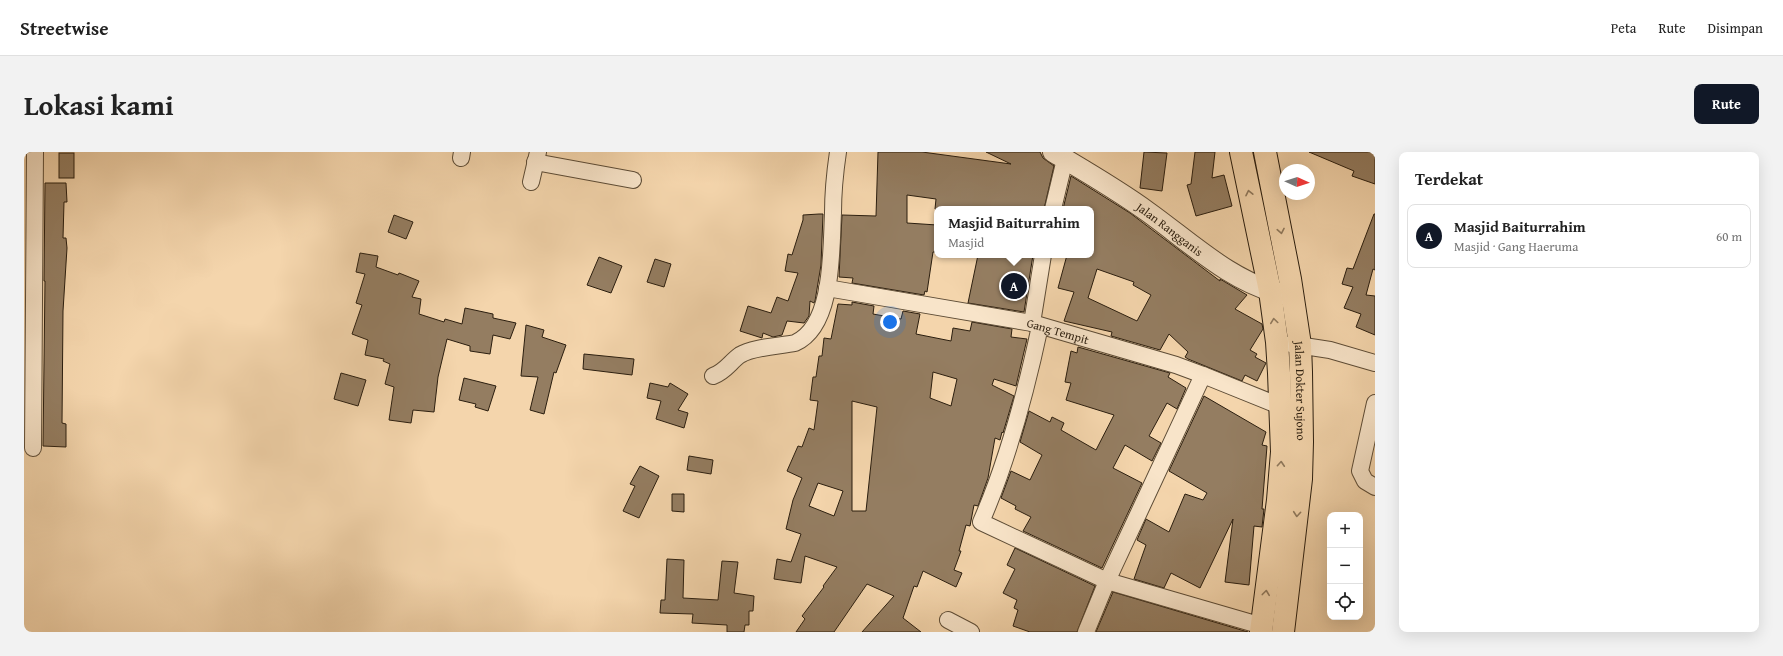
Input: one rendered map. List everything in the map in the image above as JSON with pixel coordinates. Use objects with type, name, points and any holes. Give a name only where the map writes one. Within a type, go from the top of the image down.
[{"type":"highway","points":[[1241,152],[1270,291],[1277,342],[1280,406],[1282,452],[1278,500],[1262,629]]},
{"type":"highway","name":"Jalan Dokter Sujono","points":[[1265,152],[1300,345],[1302,442],[1301,479],[1283,632]]},
{"type":"street","points":[[33,448],[30,188],[36,152]]},
{"type":"street","points":[[713,376],[721,373],[739,356],[750,351],[795,343],[808,336],[819,316],[827,288],[832,244],[834,184],[838,152]]},
{"type":"street","points":[[1053,206],[1059,156]]},
{"type":"street","name":"Jalan Rangganis","points":[[1059,156],[1146,211],[1218,264],[1260,287],[1292,296]]},
{"type":"street","points":[[531,182],[537,157],[633,180]]},
{"type":"street","points":[[1043,258],[1032,365],[997,487],[981,522],[1107,581],[1262,629]]},
{"type":"street","name":"Gang Tempit","points":[[827,288],[1036,324],[1139,354],[1203,375],[1280,406]]},
{"type":"street","points":[[1277,342],[1330,350],[1375,362]]},
{"type":"street","points":[[1086,632],[1107,581],[1203,375]]},
{"type":"street","points":[[1375,403],[1360,471],[1366,483],[1375,487]]},
{"type":"street","points":[[948,620],[971,632]]},
{"type":"building","points":[[878,152],[922,152],[1011,164],[986,152],[1040,152],[1043,158],[1054,166],[1045,206],[935,206],[936,199],[907,195],[907,223],[934,225],[934,252],[927,292],[925,291],[924,295],[852,283],[853,278],[839,277],[842,215],[876,216]]},
{"type":"building","points":[[1144,152],[1167,153],[1162,191],[1140,188]]},
{"type":"building","points":[[1195,152],[1215,152],[1212,178],[1224,175],[1232,206],[1196,216],[1187,185],[1191,184]]},
{"type":"building","points":[[1309,152],[1375,152],[1375,184],[1352,176],[1354,171]]},
{"type":"building","points":[[59,153],[74,153],[74,178],[59,178]]},
{"type":"building","points":[[1071,176],[1130,213],[1220,281],[1220,279],[1247,295],[1235,309],[1262,324],[1263,329],[1250,350],[1257,354],[1255,357],[1266,363],[1257,381],[1245,375],[1242,381],[1188,359],[1185,357],[1188,352],[1169,334],[1160,350],[1111,336],[1112,332],[1064,321],[1074,292],[1058,288],[1066,258],[1094,258],[1094,206],[1064,206]],"holes":[[[1097,269],[1134,282],[1133,285],[1151,295],[1137,321],[1088,298]]]},
{"type":"building","points":[[45,183],[66,183],[67,202],[64,202],[63,238],[66,238],[67,248],[63,311],[62,423],[66,424],[66,447],[43,446]]},
{"type":"building","points":[[823,214],[821,265],[815,301],[814,303],[810,301],[809,316],[804,323],[787,321],[782,335],[773,337],[763,333],[762,338],[740,331],[748,306],[771,313],[777,297],[788,301],[798,273],[785,271],[788,254],[792,255],[803,220],[803,215]]},
{"type":"building","points":[[1374,214],[1375,270],[1373,269],[1366,295],[1375,296],[1375,335],[1356,327],[1361,314],[1344,308],[1353,287],[1342,284],[1347,268],[1353,269]]},
{"type":"building","points":[[394,215],[413,222],[406,239],[388,232]]},
{"type":"building","points":[[360,253],[378,256],[376,267],[398,275],[399,273],[419,281],[412,297],[421,299],[419,314],[444,322],[445,319],[462,324],[465,308],[493,314],[493,318],[516,323],[510,339],[493,335],[490,354],[470,351],[470,346],[447,339],[438,377],[434,412],[413,410],[411,423],[389,420],[394,387],[385,384],[390,364],[383,361],[384,359],[365,355],[368,340],[352,334],[362,305],[356,303],[365,274],[356,272]]},
{"type":"building","points":[[599,257],[622,266],[611,293],[587,285]]},
{"type":"building","points":[[977,258],[1033,258],[1024,312],[968,303]]},
{"type":"building","points":[[655,259],[671,264],[664,287],[647,282]]},
{"type":"building","points":[[852,302],[874,306],[873,314],[901,319],[903,311],[920,314],[916,334],[951,341],[953,328],[970,331],[972,322],[1012,329],[1011,337],[1027,339],[1016,386],[994,379],[992,385],[1014,396],[1000,440],[995,438],[988,478],[978,506],[974,505],[970,526],[966,525],[959,551],[961,551],[954,570],[962,573],[956,587],[923,571],[917,587],[914,586],[903,618],[921,632],[862,632],[894,596],[867,584],[834,632],[796,632],[805,619],[802,616],[837,567],[805,556],[801,583],[774,579],[777,559],[791,562],[801,534],[786,529],[793,500],[802,478],[787,471],[798,446],[802,447],[809,428],[814,430],[818,401],[810,400],[813,377],[816,377],[819,356],[822,356],[824,338],[831,339],[838,304],[852,305]],"holes":[[[933,372],[957,379],[951,406],[930,398]],[[852,401],[877,407],[866,511],[852,511]],[[818,483],[843,491],[834,516],[809,506]]]},
{"type":"building","points":[[526,325],[544,330],[542,337],[566,345],[556,373],[554,372],[544,414],[530,410],[538,377],[521,376]]},
{"type":"building","points":[[1078,347],[1170,373],[1168,377],[1186,388],[1177,409],[1167,403],[1149,436],[1161,443],[1152,461],[1125,445],[1113,468],[1142,483],[1102,568],[1023,531],[1031,517],[1015,509],[1016,506],[1001,498],[1011,471],[1030,480],[1042,455],[1020,442],[1029,411],[1050,422],[1052,417],[1064,423],[1061,430],[1096,450],[1114,415],[1066,400],[1071,383],[1065,382],[1071,351],[1077,353]]},
{"type":"building","points":[[584,354],[634,359],[632,375],[583,369]]},
{"type":"building","points":[[341,373],[366,380],[358,406],[334,399]]},
{"type":"building","points":[[464,378],[496,386],[488,411],[475,407],[476,404],[459,400]]},
{"type":"building","points":[[650,383],[668,387],[670,383],[688,394],[678,410],[688,413],[684,428],[656,419],[661,401],[647,398]]},
{"type":"building","points":[[1204,396],[1266,432],[1262,445],[1267,446],[1262,527],[1254,526],[1249,585],[1225,582],[1233,519],[1200,588],[1171,573],[1164,588],[1134,579],[1146,545],[1137,540],[1146,519],[1169,532],[1185,494],[1203,500],[1207,493],[1169,471]]},
{"type":"building","points":[[689,456],[713,460],[711,474],[687,470]]},
{"type":"building","points":[[640,466],[659,476],[639,518],[623,511],[635,486],[630,484]]},
{"type":"building","points":[[672,494],[684,494],[684,512],[672,511]]},
{"type":"building","points":[[1015,548],[1095,586],[1077,632],[1030,632],[1013,626],[1018,610],[1014,608],[1017,600],[1003,593],[1015,569],[1007,565]]},
{"type":"building","points":[[667,559],[684,560],[683,598],[718,600],[722,561],[738,562],[734,593],[754,596],[753,611],[749,611],[749,625],[745,625],[744,632],[727,632],[727,625],[692,623],[693,614],[660,613],[661,600],[665,600]]},
{"type":"building","points":[[1113,592],[1248,632],[1096,632]]},
{"type":"place","name":"Masjid Baiturrahim","points":[[1014,286]]}]
